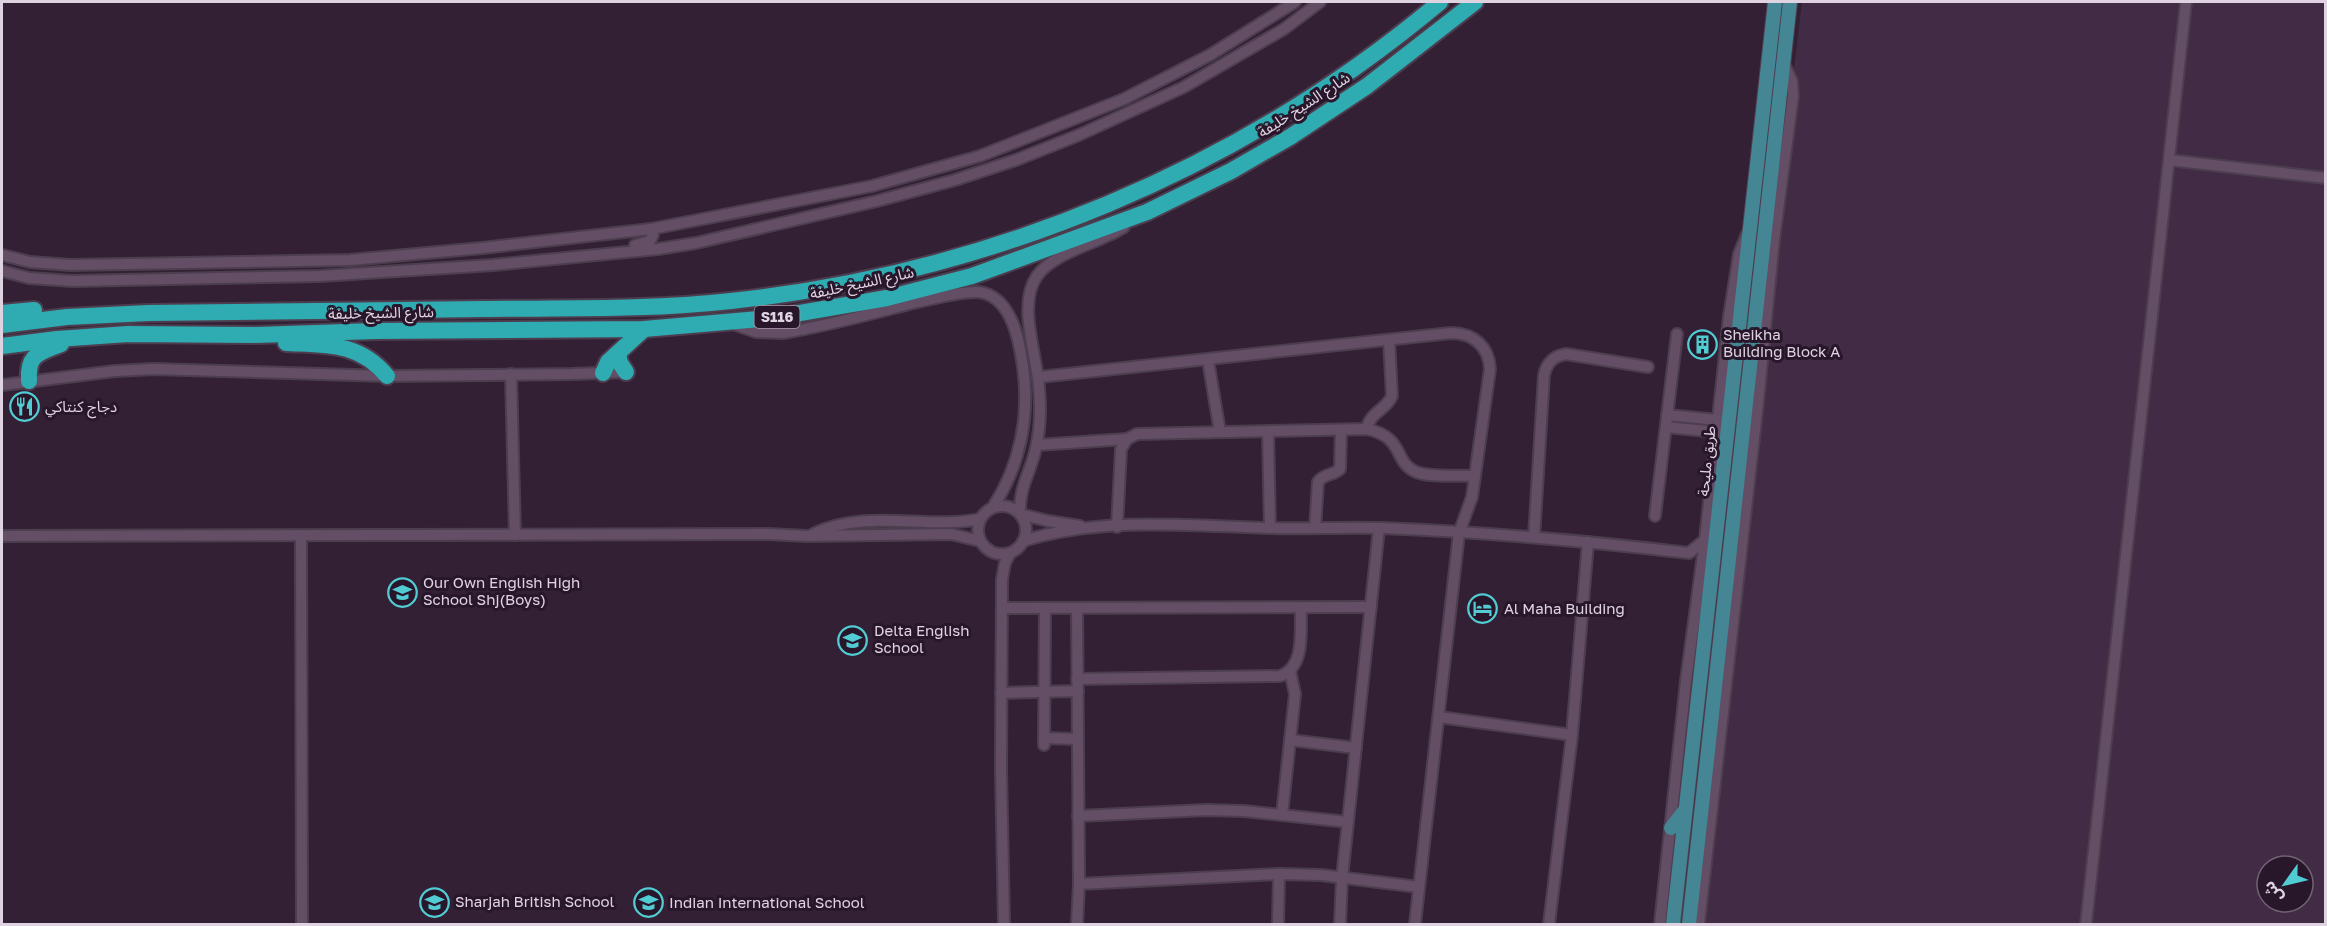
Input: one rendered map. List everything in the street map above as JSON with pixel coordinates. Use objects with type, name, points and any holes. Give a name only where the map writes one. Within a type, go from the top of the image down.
[{"type":"highway","name":"شارع الشيخ خليفة","points":[[2,325],[88,316],[687,306],[776,296],[919,268],[985,249],[1068,220],[1219,153],[1326,89],[1384,48],[1440,2]]},
{"type":"highway","name":"شارع الشيخ خليفة","points":[[2,346],[128,334],[256,335],[375,331],[644,329],[730,323],[812,312],[886,298],[972,276],[1147,212],[1251,160],[1329,112],[1400,62],[1475,2]]},
{"type":"highway","points":[[2,313],[52,309],[88,316]]},
{"type":"highway","points":[[603,373],[606,364],[644,329]]},
{"type":"highway","points":[[256,335],[276,342],[350,349],[370,358],[387,376]]},
{"type":"highway","points":[[29,381],[28,367],[37,355],[79,337]]},
{"type":"highway","points":[[618,353],[620,363],[626,372]]},
{"type":"main road","name":"طريق مليحة","points":[[1673,924],[1774,2]]},
{"type":"main road","points":[[1689,924],[1790,2]]},
{"type":"main road","points":[[1733,536],[1744,525]]},
{"type":"main road","points":[[1686,681],[1697,697]]},
{"type":"main road","points":[[1671,828],[1685,810]]},
{"type":"street","points":[[2,255],[30,262],[70,265],[350,260],[651,229],[872,186],[980,156],[1071,121],[1160,81],[1234,41],[1295,2]]},
{"type":"street","points":[[2,272],[29,278],[72,281],[320,276],[493,265],[677,246],[771,226],[944,183],[1016,160],[1184,87],[1284,29],[1320,2]]},
{"type":"street","points":[[2086,924],[2186,2]]},
{"type":"street","points":[[1699,924],[1774,240],[1793,96],[1792,81],[1783,62]]},
{"type":"street","points":[[2169,160],[2325,178]]},
{"type":"street","points":[[1023,541],[1026,530],[1020,514],[1022,488],[1037,445],[1040,404],[1039,377],[1027,305],[1034,280],[1051,262],[1106,237],[1147,212]]},
{"type":"street","points":[[1660,924],[1686,681],[1736,275],[1742,245],[1750,228]]},
{"type":"street","points":[[600,255],[617,248],[647,243],[652,238],[651,229]]},
{"type":"street","points":[[320,276],[316,272],[320,267],[350,260]]},
{"type":"street","points":[[730,323],[756,332],[783,333],[947,296],[980,292],[996,298],[1007,312],[1019,344],[1024,376],[1025,408],[1021,439],[1013,468],[993,507],[980,519],[977,530],[984,546],[1002,573]]},
{"type":"street","points":[[1039,377],[1459,333],[1473,338],[1484,348],[1490,362],[1490,369],[1470,507],[1459,533],[1415,924]]},
{"type":"street","points":[[1655,516],[1677,334]]},
{"type":"street","points":[[1367,429],[1371,418],[1388,403],[1392,396],[1389,340]]},
{"type":"street","points":[[1533,537],[1544,375],[1549,363],[1554,358],[1566,354],[1648,367]]},
{"type":"street","points":[[1208,360],[1220,432]]},
{"type":"street","points":[[2,386],[115,371],[154,369],[387,376],[626,372]]},
{"type":"street","points":[[511,374],[515,535]]},
{"type":"street","points":[[1666,421],[1717,426]]},
{"type":"street","points":[[1037,445],[1127,439],[1137,435],[1367,429],[1388,437],[1398,448],[1408,467],[1418,473],[1475,476]]},
{"type":"street","points":[[1315,528],[1318,482],[1323,476],[1340,469],[1341,430]]},
{"type":"street","points":[[1268,432],[1270,528]]},
{"type":"street","points":[[1117,527],[1120,455],[1127,439]]},
{"type":"street","points":[[993,507],[1010,508],[1020,514],[1048,522],[1098,528]]},
{"type":"street","points":[[807,536],[849,523],[895,520],[951,522],[980,519]]},
{"type":"street","points":[[1003,922],[1002,573],[1010,553],[1023,541],[1046,535],[1098,528],[1210,525],[1270,528],[1379,528],[1533,537],[1689,553],[1705,540]]},
{"type":"street","points":[[1340,924],[1342,878],[1379,528]]},
{"type":"street","points":[[2,536],[951,534],[999,554],[1010,553]]},
{"type":"street","points":[[300,922],[301,537]]},
{"type":"street","points":[[1549,924],[1572,735],[1588,542]]},
{"type":"street","points":[[1689,553],[1701,570]]},
{"type":"street","points":[[1002,608],[1371,607]]},
{"type":"street","points":[[1077,679],[1275,676],[1290,671],[1298,657],[1301,608]]},
{"type":"street","points":[[1045,609],[1044,742],[1077,738]]},
{"type":"street","points":[[1077,609],[1079,884],[1077,924]]},
{"type":"street","points":[[1282,815],[1295,694],[1290,671]]},
{"type":"street","points":[[1001,693],[1078,691]]},
{"type":"street","points":[[1439,717],[1572,735]]},
{"type":"street","points":[[1290,740],[1356,748]]},
{"type":"street","points":[[1078,816],[1235,810],[1348,822]]},
{"type":"street","points":[[1079,884],[1279,874],[1342,878],[1419,887]]},
{"type":"street","points":[[1278,924],[1279,874]]},
{"type":"shaded area","points":[[1802,2],[2325,2],[2325,924],[1696,924],[1727,623]]},
{"type":"place","name":"Sheikha Building Block A","points":[[1702,344]]},
{"type":"place","name":"دجاج كنتاكي","points":[[24,407]]},
{"type":"place","name":"Our Own English High School Shj(Boys)","points":[[402,592]]},
{"type":"place","name":"Al Maha Building","points":[[1483,609]]},
{"type":"place","name":"Delta English School","points":[[853,640]]},
{"type":"place","name":"Sharjah British School","points":[[434,902]]},
{"type":"place","name":"Indian International School","points":[[648,903]]}]
